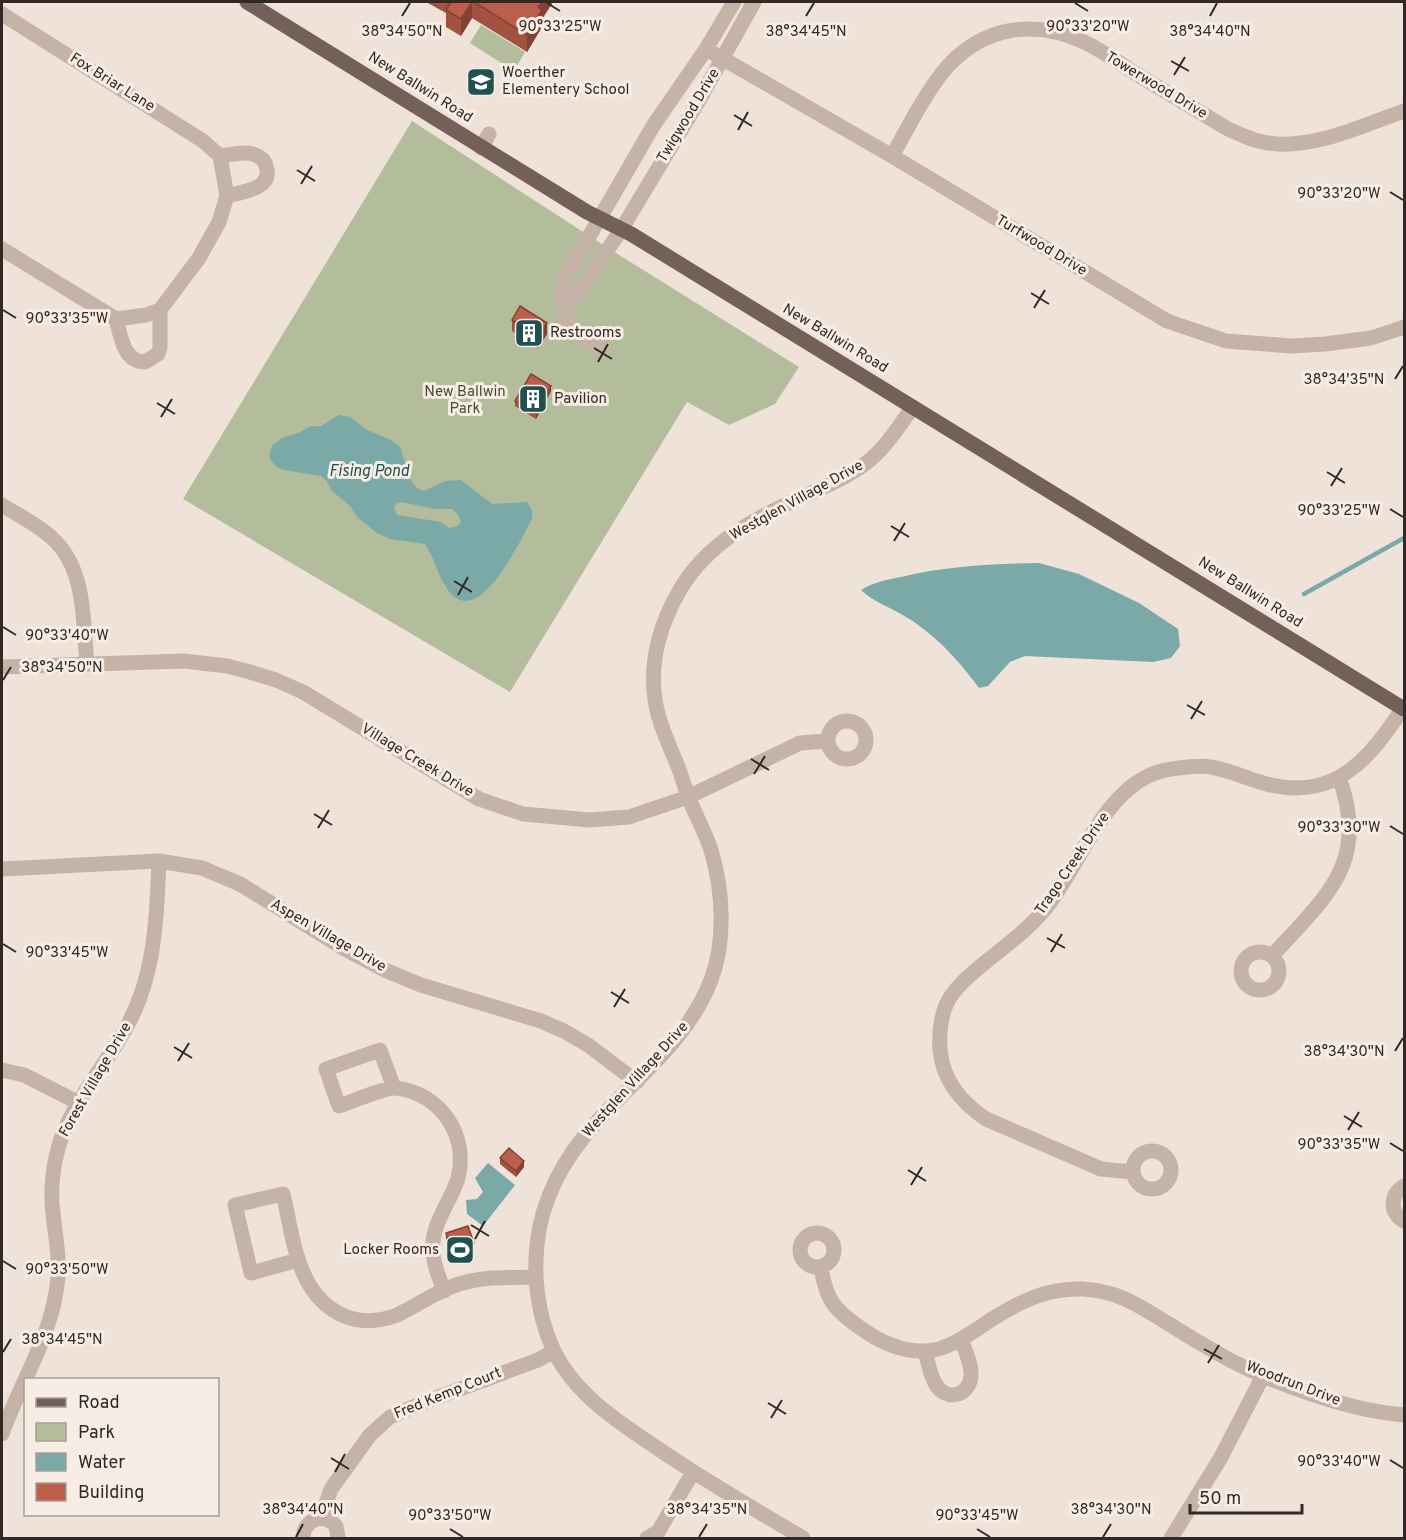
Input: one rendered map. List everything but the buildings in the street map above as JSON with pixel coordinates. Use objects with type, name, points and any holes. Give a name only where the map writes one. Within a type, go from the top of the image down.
[{"type":"main road","name":"New Ballwin Road","points":[[247,2],[314,36],[481,148],[587,212],[631,234],[1404,709]]},
{"type":"street","name":"Twigwood Drive","points":[[599,217],[653,126],[706,49],[734,2]]},
{"type":"street","name":"Twigwood Drive","points":[[621,230],[723,59],[754,2]]},
{"type":"street","name":"Fox Briar Lane","points":[[2,14],[203,141],[220,156]]},
{"type":"street","name":"Towerwood Drive","points":[[892,156],[934,84],[948,66],[963,52],[983,39],[999,32],[1021,28],[1054,32],[1084,42],[1228,129],[1248,138],[1268,143],[1302,144],[1320,140],[1404,111]]},
{"type":"street","name":"Turfwood Drive","points":[[706,49],[892,156],[1152,313],[1197,333],[1226,341],[1291,346],[1371,338],[1404,327]]},
{"type":"street","points":[[481,148],[489,134]]},
{"type":"street","points":[[2,249],[116,319],[146,315],[160,310],[199,258],[219,222],[227,196],[220,156],[251,153],[261,158],[267,168],[266,180],[260,187],[227,196]]},
{"type":"street","points":[[599,217],[564,280],[560,301],[571,330],[604,350]]},
{"type":"street","points":[[564,315],[621,230]]},
{"type":"street","points":[[116,319],[128,355],[133,360],[146,362],[158,354],[160,348],[160,310]]},
{"type":"street","name":"Westglen Village Drive","points":[[803,1539],[693,1472],[615,1420],[593,1402],[564,1367],[554,1351],[544,1324],[536,1277],[536,1243],[548,1196],[558,1174],[584,1136],[637,1082],[689,1023],[711,980],[717,957],[720,929],[716,868],[710,845],[688,797],[659,719],[654,699],[655,651],[681,587],[710,552],[733,533],[778,508],[828,486],[869,461],[887,444],[913,407]]},
{"type":"street","points":[[2,505],[51,537],[70,562],[78,581],[87,664]]},
{"type":"street","name":"Village Creek Drive","points":[[2,667],[184,661],[227,666],[276,680],[303,692],[479,799],[523,814],[589,820],[629,817],[688,797],[800,743],[828,741]]},
{"type":"street","name":"Trago Creek Drive","points":[[1132,1172],[1101,1168],[986,1119],[970,1108],[956,1094],[946,1076],[941,1058],[939,1028],[946,1005],[970,976],[1041,915],[1109,809],[1136,783],[1166,770],[1209,766],[1265,784],[1293,788],[1317,786],[1356,767],[1404,709]]},
{"type":"street","points":[[1272,956],[1330,892],[1344,865],[1351,832],[1347,801],[1338,777]]},
{"type":"street","name":"Aspen Village Drive","points":[[2,869],[159,861],[202,868],[217,873],[240,884],[367,962],[421,985],[541,1021],[564,1031],[588,1045],[637,1082]]},
{"type":"street","name":"Forest Village Drive","points":[[27,1378],[45,1338],[52,1312],[58,1266],[52,1188],[60,1144],[68,1123],[120,1040],[143,992],[155,938],[159,861]]},
{"type":"street","points":[[394,1088],[380,1050],[326,1069],[339,1106],[394,1088],[417,1094],[437,1106],[448,1119],[459,1141],[458,1177],[436,1229],[433,1244],[433,1257],[444,1291]]},
{"type":"street","points":[[2,1070],[24,1075],[79,1103]]},
{"type":"street","points":[[1404,1186],[1393,1200],[1395,1213],[1404,1221]]},
{"type":"street","points":[[298,1260],[251,1273],[235,1205],[283,1194],[305,1281],[322,1303],[336,1313],[355,1320],[375,1320],[395,1315],[460,1283],[474,1280],[536,1277]]},
{"type":"street","points":[[821,1267],[825,1290],[834,1305],[847,1319],[885,1343],[925,1352],[936,1385],[947,1395],[954,1396],[962,1393],[969,1385],[971,1378],[971,1370],[962,1340]]},
{"type":"street","name":"Woodrun Drive","points":[[925,1352],[962,1340],[997,1316],[1035,1295],[1058,1289],[1103,1290],[1125,1297],[1193,1339],[1263,1376],[1345,1404],[1404,1415]]},
{"type":"street","name":"Fred Kemp Court","points":[[303,1539],[306,1525],[310,1521],[321,1518],[331,1489],[370,1435],[390,1417],[538,1360],[554,1351]]},
{"type":"street","points":[[1171,1539],[1220,1459],[1263,1376]]},
{"type":"street","name":"Forest Village Drive","points":[[2,1434],[24,1385]]},
{"type":"street","points":[[657,1536],[693,1472]]},
{"type":"street","points":[[321,1518],[327,1519],[336,1526],[338,1539]]},
{"type":"green space","points":[[481,25],[525,52],[514,71],[470,43]]},
{"type":"green space","name":"New Ballwin Park","points":[[412,121],[608,248],[799,367],[775,404],[729,425],[687,402],[510,692],[183,499]]},
{"type":"water","name":"Fising Pond","points":[[339,415],[350,417],[367,430],[389,439],[400,447],[410,479],[417,488],[424,491],[445,481],[461,480],[492,504],[527,502],[532,510],[532,519],[508,562],[485,592],[473,600],[460,600],[444,584],[425,544],[390,539],[377,533],[358,518],[350,506],[332,491],[321,476],[284,470],[272,462],[269,456],[272,446],[282,438],[311,426],[321,426]],"holes":[[[402,502],[435,509],[452,509],[461,522],[449,528],[441,522],[397,515],[394,507],[397,503]]]},
{"type":"water","points":[[1039,563],[1079,574],[1139,603],[1178,629],[1180,646],[1171,658],[1153,662],[1025,656],[1010,662],[988,686],[979,688],[962,666],[934,637],[913,621],[861,590],[880,582],[935,570]]},
{"type":"water","points":[[488,1163],[515,1185],[483,1226],[467,1214],[466,1200],[477,1199],[483,1192],[475,1178]]},
{"type":"waterway","points":[[1304,594],[1404,538]]},
{"type":"place","name":"Woerther Elementery School","points":[[481,82]]},
{"type":"place","name":"Restrooms","points":[[529,333]]},
{"type":"place","name":"Pavilion","points":[[533,399]]},
{"type":"place","name":"Locker Rooms","points":[[460,1250]]}]
